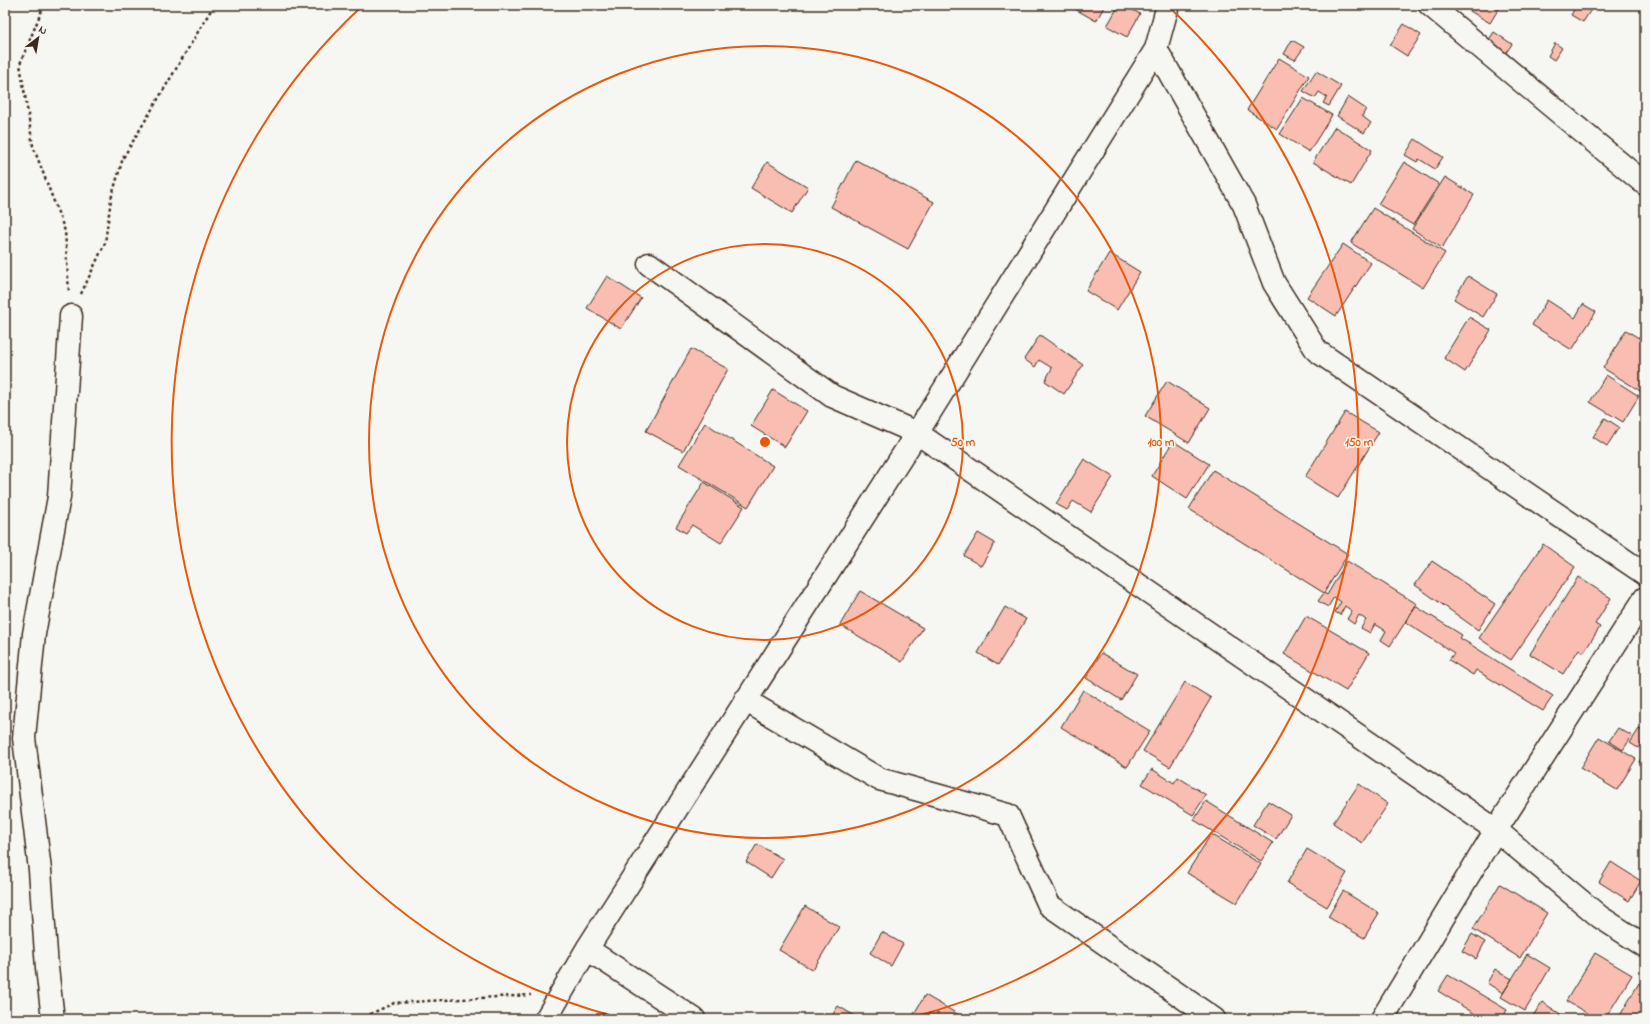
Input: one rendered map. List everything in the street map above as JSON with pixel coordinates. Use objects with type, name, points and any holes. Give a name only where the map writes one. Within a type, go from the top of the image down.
[{"type":"street","points":[[546,1019],[587,949],[917,433],[1156,49],[1168,5]]},
{"type":"street","points":[[1430,5],[1645,184]]},
{"type":"street","points":[[1156,49],[1244,206],[1274,283],[1318,351],[1645,574]]},
{"type":"street","points":[[649,264],[832,396],[917,433],[1496,830],[1600,917],[1645,946]]},
{"type":"street","points":[[53,1019],[47,968],[40,870],[24,738],[34,634],[59,497],[71,316]]},
{"type":"street","points":[[1382,1019],[1496,830],[1645,598]]},
{"type":"street","points":[[745,700],[879,779],[1008,815],[1049,905],[1214,1019]]},
{"type":"street","points":[[587,949],[694,1019]]},
{"type":"path","points":[[44,5],[20,64],[33,146],[65,231],[71,316]]},
{"type":"path","points":[[71,316],[105,243],[111,199],[123,158],[214,5]]},
{"type":"path","points":[[359,1019],[394,1003],[561,993]]},
{"type":"building","points":[[1068,5],[1105,5],[1096,21]]},
{"type":"building","points":[[1119,5],[1124,5],[1140,14],[1127,37],[1107,26]]},
{"type":"building","points":[[1131,5],[1141,5],[1138,9]]},
{"type":"building","points":[[1460,5],[1501,5],[1490,23]]},
{"type":"building","points":[[1566,5],[1594,5],[1583,22],[1571,15],[1574,10]]},
{"type":"building","points":[[1404,24],[1421,35],[1407,56],[1390,45]]},
{"type":"building","points":[[1494,32],[1512,44],[1502,59],[1484,47]]},
{"type":"building","points":[[1292,40],[1304,47],[1295,60],[1284,54]]},
{"type":"building","points":[[1555,43],[1562,48],[1554,60],[1548,56]]},
{"type":"building","points":[[1279,58],[1309,76],[1277,129],[1247,110]]},
{"type":"building","points":[[1316,71],[1341,86],[1329,106],[1323,103],[1327,97],[1319,92],[1315,98],[1303,91]]},
{"type":"building","points":[[1348,97],[1366,109],[1362,116],[1371,123],[1364,133],[1337,116]]},
{"type":"building","points":[[1303,98],[1332,115],[1309,152],[1280,134]]},
{"type":"building","points":[[1335,127],[1372,150],[1351,185],[1313,162]]},
{"type":"building","points":[[1415,139],[1443,157],[1435,169],[1419,159],[1417,162],[1405,155]]},
{"type":"building","points":[[856,160],[934,202],[908,249],[831,207]]},
{"type":"building","points":[[767,162],[808,187],[792,213],[751,188]]},
{"type":"building","points":[[1404,162],[1439,184],[1413,225],[1378,204]]},
{"type":"building","points":[[1445,177],[1474,195],[1442,248],[1412,229]]},
{"type":"building","points":[[1373,208],[1445,253],[1423,288],[1351,243]]},
{"type":"building","points":[[1343,244],[1371,263],[1336,316],[1307,297]]},
{"type":"building","points":[[1109,253],[1140,272],[1117,310],[1086,291]]},
{"type":"building","points":[[607,276],[641,298],[621,329],[587,308]]},
{"type":"building","points":[[1468,276],[1497,294],[1483,317],[1454,299]]},
{"type":"building","points":[[1547,300],[1575,318],[1583,304],[1596,312],[1572,350],[1532,325]]},
{"type":"building","points":[[1469,317],[1491,330],[1465,372],[1444,358]]},
{"type":"building","points":[[1626,330],[1645,342],[1645,387],[1642,392],[1603,368]]},
{"type":"building","points":[[1040,335],[1083,365],[1064,394],[1045,381],[1052,368],[1039,360],[1035,367],[1024,359]]},
{"type":"building","points":[[691,349],[728,369],[683,451],[646,431]]},
{"type":"building","points":[[1606,375],[1639,396],[1623,422],[1590,402]]},
{"type":"building","points":[[1167,381],[1210,408],[1189,443],[1145,416]]},
{"type":"building","points":[[773,390],[807,411],[785,447],[751,426]]},
{"type":"building","points":[[1345,412],[1379,432],[1338,498],[1305,477]]},
{"type":"building","points":[[1605,418],[1619,427],[1607,446],[1593,437]]},
{"type":"building","points":[[705,423],[773,466],[748,507],[679,465]]},
{"type":"building","points":[[1173,441],[1209,464],[1187,499],[1152,476]]},
{"type":"building","points":[[1084,459],[1113,477],[1091,512],[1073,501],[1067,510],[1056,504]]},
{"type":"building","points":[[1213,470],[1348,554],[1324,593],[1189,509]]},
{"type":"building","points":[[704,482],[744,507],[721,543],[692,525],[686,533],[676,527]]},
{"type":"building","points":[[978,533],[995,543],[981,566],[964,556]]},
{"type":"building","points":[[1543,544],[1575,567],[1511,660],[1479,638]]},
{"type":"building","points":[[1347,561],[1417,604],[1390,646],[1381,640],[1386,631],[1375,624],[1370,633],[1361,628],[1366,620],[1359,615],[1354,624],[1347,619],[1352,611],[1345,606],[1340,615],[1335,612],[1341,602],[1334,597],[1328,607],[1318,601],[1324,593],[1327,595]]},
{"type":"building","points":[[1432,561],[1495,604],[1478,630],[1415,585]]},
{"type":"building","points":[[1578,577],[1611,598],[1595,624],[1600,627],[1584,652],[1579,649],[1563,674],[1530,654]]},
{"type":"building","points":[[860,591],[923,628],[902,662],[840,625]]},
{"type":"building","points":[[1415,606],[1462,635],[1460,638],[1553,696],[1543,711],[1476,670],[1473,675],[1449,660],[1454,653],[1405,622]]},
{"type":"building","points":[[1005,607],[1026,619],[998,665],[978,653]]},
{"type":"building","points":[[1306,616],[1369,653],[1346,691],[1284,654]]},
{"type":"building","points":[[1101,653],[1137,674],[1121,700],[1086,678]]},
{"type":"building","points":[[1185,682],[1211,698],[1170,767],[1143,751]]},
{"type":"building","points":[[1083,690],[1150,731],[1127,767],[1061,727]]},
{"type":"building","points":[[1618,728],[1632,736],[1623,750],[1609,741]]},
{"type":"building","points":[[1639,729],[1645,732],[1645,737],[1638,748],[1630,743]]},
{"type":"building","points":[[1599,737],[1636,759],[1617,790],[1580,768]]},
{"type":"building","points":[[1645,752],[1645,766],[1639,762]]},
{"type":"building","points":[[1152,769],[1174,783],[1178,777],[1206,795],[1193,815],[1142,784]]},
{"type":"building","points":[[1359,784],[1388,804],[1362,843],[1333,823]]},
{"type":"building","points":[[1206,801],[1273,843],[1261,861],[1194,820]]},
{"type":"building","points":[[1268,801],[1291,815],[1276,839],[1253,825]]},
{"type":"building","points":[[1211,834],[1261,864],[1237,903],[1187,873]]},
{"type":"building","points":[[757,844],[783,859],[771,878],[746,862]]},
{"type":"building","points":[[1307,849],[1347,873],[1327,907],[1287,883]]},
{"type":"building","points":[[1611,862],[1641,881],[1629,901],[1599,882]]},
{"type":"building","points":[[1500,884],[1547,913],[1520,958],[1473,929]]},
{"type":"building","points":[[1343,891],[1379,913],[1364,938],[1328,917]]},
{"type":"building","points":[[805,906],[839,927],[813,970],[779,950]]},
{"type":"building","points":[[882,932],[903,944],[891,966],[870,953]]},
{"type":"building","points":[[1472,934],[1485,942],[1476,959],[1462,951]]},
{"type":"building","points":[[1595,953],[1632,975],[1605,1019],[1597,1019],[1566,1001]]},
{"type":"building","points":[[1527,954],[1550,968],[1525,1011],[1501,997]]},
{"type":"building","points":[[1495,969],[1512,979],[1503,993],[1487,983]]},
{"type":"building","points":[[1448,975],[1507,1010],[1502,1019],[1483,1019],[1438,991]]},
{"type":"building","points":[[1639,983],[1645,987],[1645,1019],[1618,1019]]},
{"type":"building","points":[[925,995],[966,1019],[911,1019]]},
{"type":"building","points":[[1542,1002],[1568,1019],[1531,1019]]},
{"type":"building","points":[[838,1006],[860,1019],[830,1019]]}]
